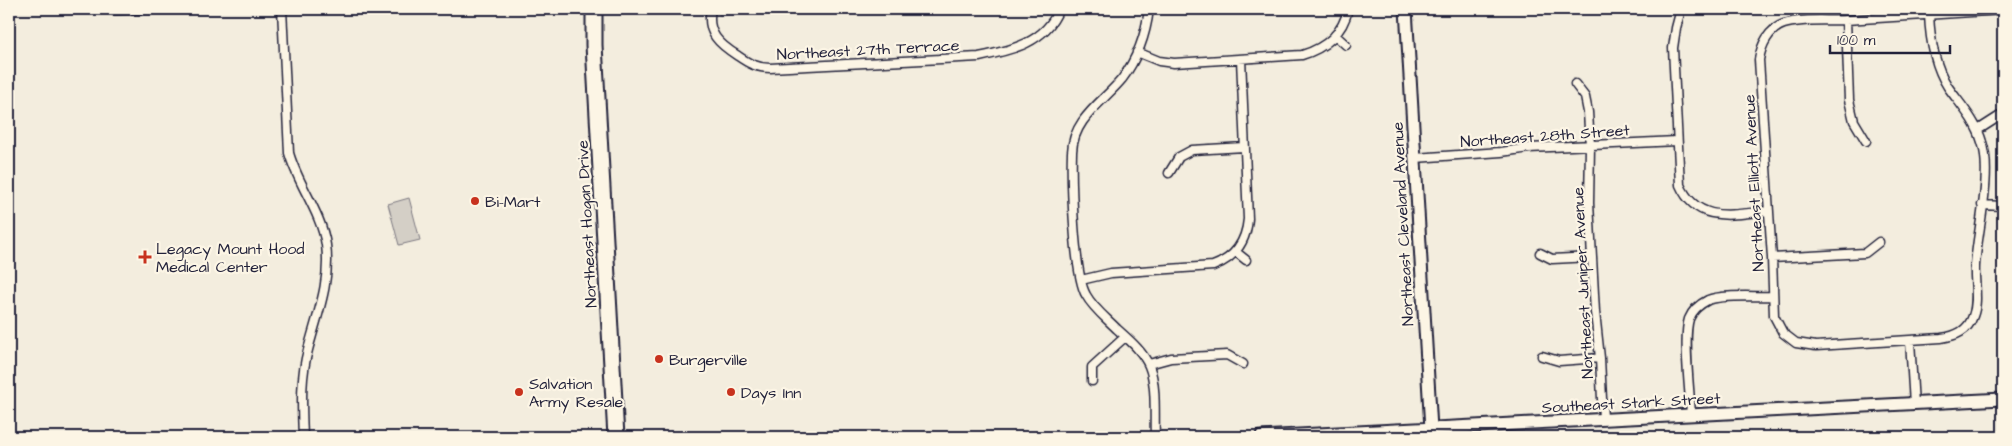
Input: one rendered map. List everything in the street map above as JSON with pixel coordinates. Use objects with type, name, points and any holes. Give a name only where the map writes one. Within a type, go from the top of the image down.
[{"type":"highway","name":"Northeast Hogan Drive","points":[[594,9],[594,45],[616,437]]},
{"type":"main road","name":"Northeast Cleveland Avenue","points":[[1406,9],[1432,433]]},
{"type":"main road","name":"Southeast Stark Street","points":[[1261,437],[1432,433],[1603,420],[2003,400]]},
{"type":"street","points":[[115,10],[155,9]]},
{"type":"street","points":[[282,9],[289,153],[294,169],[323,233],[327,261],[327,276],[323,298],[307,351],[304,371],[302,403],[303,437]]},
{"type":"street","name":"Northeast 27th Terrace","points":[[711,9],[710,20],[715,37],[720,44],[749,63],[763,68],[979,57],[1022,45],[1037,38],[1044,32],[1059,9]]},
{"type":"street","points":[[1149,9],[1146,26],[1137,52],[1122,79],[1081,123],[1073,141],[1072,169],[1078,262],[1085,294],[1092,305],[1139,351],[1149,364],[1153,378],[1155,437]]},
{"type":"street","points":[[1137,52],[1159,61],[1174,63],[1302,55],[1321,48],[1335,35],[1343,24],[1348,9]]},
{"type":"street","points":[[1681,9],[1673,48],[1680,185],[1690,202],[1698,208],[1716,214],[1769,212]]},
{"type":"street","points":[[1866,141],[1854,121],[1849,100],[1846,20],[2003,10]]},
{"type":"street","points":[[1914,404],[1910,341],[1951,337],[1971,329],[1975,305],[1975,267],[1986,158],[1978,130],[1948,86],[1934,58],[1930,38],[1929,14]]},
{"type":"street","name":"Northeast Elliott Avenue","points":[[1846,20],[1784,24],[1776,29],[1764,42],[1759,60],[1774,316],[1777,325],[1783,333],[1796,343],[1816,346],[1910,341]]},
{"type":"street","points":[[1335,35],[1346,45]]},
{"type":"street","points":[[1081,280],[1111,273],[1213,266],[1222,263],[1236,252],[1244,238],[1248,219],[1241,59]]},
{"type":"street","name":"Northeast Juniper Avenue","points":[[1575,84],[1584,97],[1588,112],[1590,146],[1589,202],[1594,312],[1600,358],[1603,420]]},
{"type":"street","points":[[1978,130],[2003,114]]},
{"type":"street","name":"Northeast 28th Street","points":[[1415,158],[1501,152],[1529,148],[1677,141]]},
{"type":"street","points":[[1169,173],[1179,157],[1192,150],[1244,147]]},
{"type":"street","points":[[1982,205],[2003,206]]},
{"type":"street","points":[[1772,258],[1865,253],[1879,242]]},
{"type":"street","points":[[1236,252],[1246,260]]},
{"type":"street","points":[[1540,254],[1552,259],[1592,257]]},
{"type":"street","points":[[1691,415],[1687,334],[1692,307],[1719,298],[1773,296]]},
{"type":"street","points":[[1092,381],[1092,367],[1125,337]]},
{"type":"street","points":[[1149,364],[1171,358],[1227,355],[1243,364]]},
{"type":"street","points":[[1542,356],[1559,360],[1600,358]]},
{"type":"shaded area","points":[[720,9],[843,9],[719,15]]},
{"type":"shaded area","points":[[409,198],[420,240],[399,245],[388,204]]},
{"type":"place","name":"Bi-Mart","points":[[475,201]]},
{"type":"place","name":"Legacy Mount Hood Medical Center","points":[[145,257]]},
{"type":"place","name":"Burgerville","points":[[659,359]]},
{"type":"place","name":"Salvation Army Resale","points":[[519,392]]},
{"type":"place","name":"Days Inn","points":[[731,392]]}]
